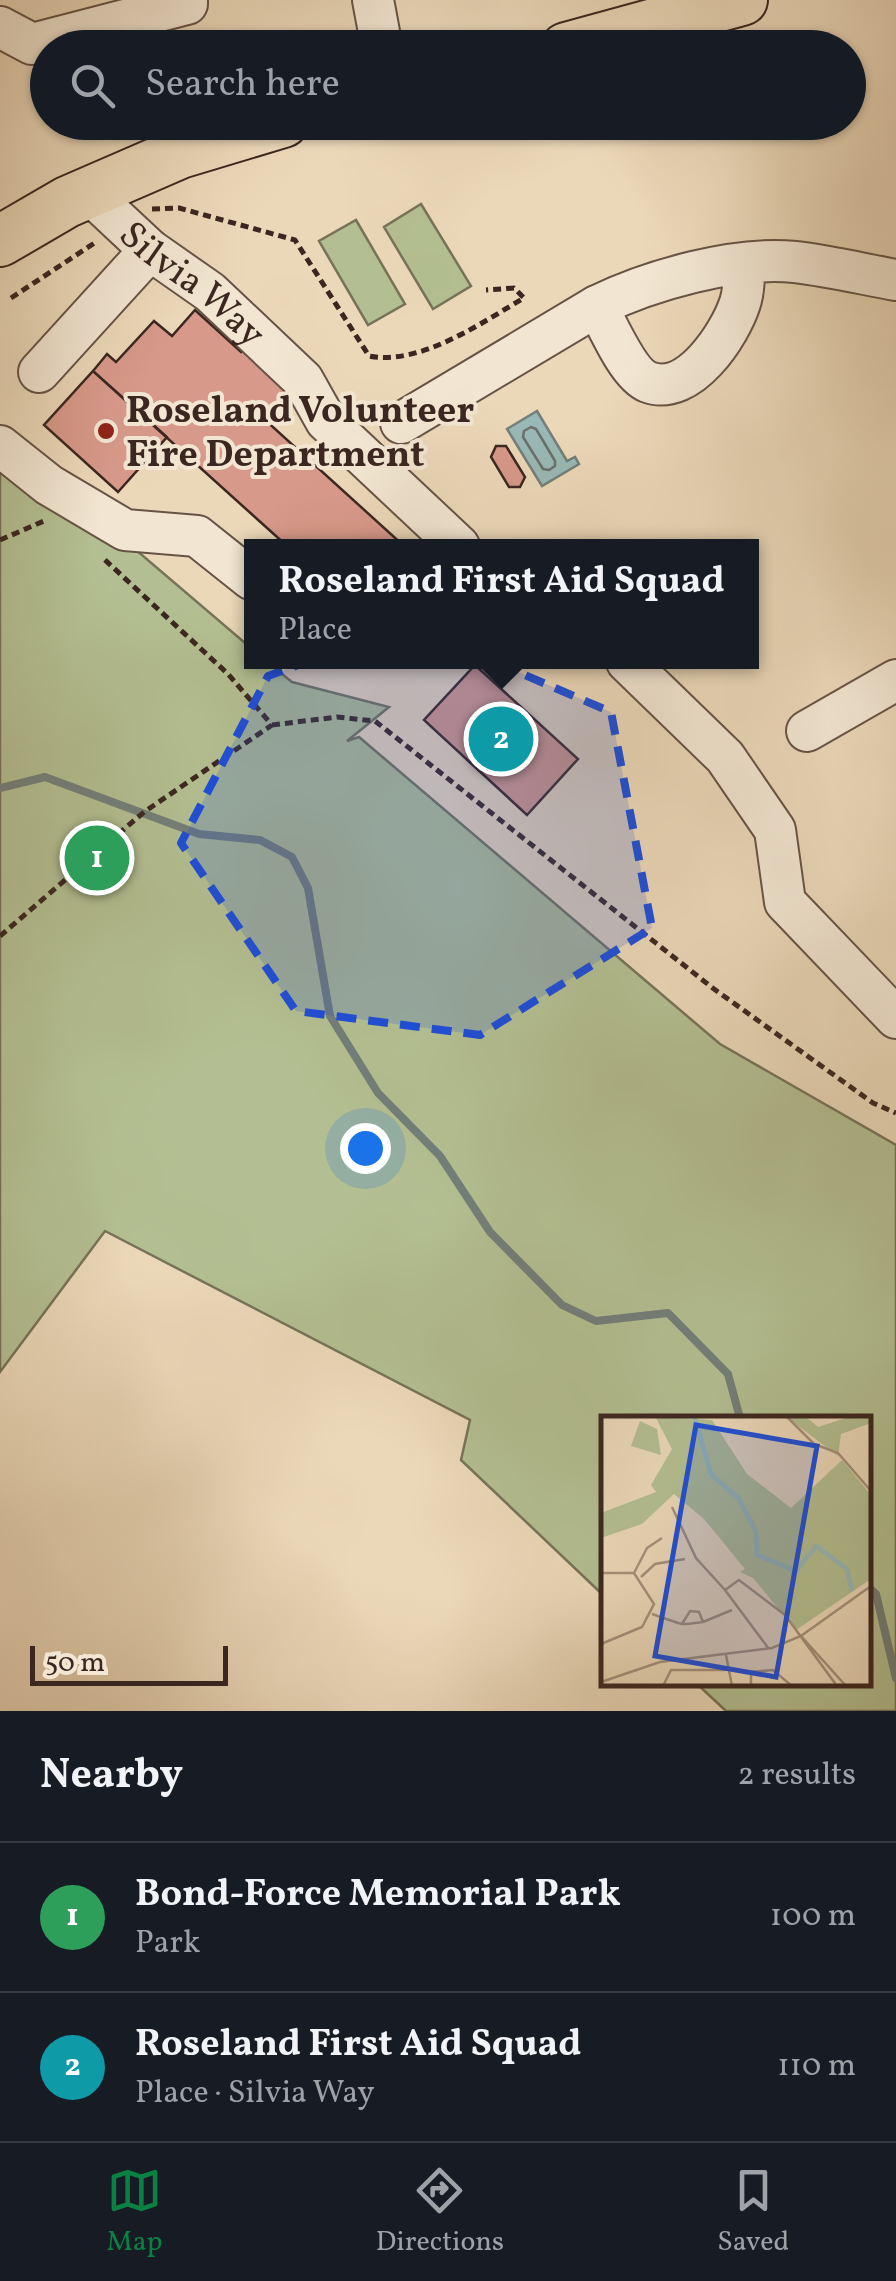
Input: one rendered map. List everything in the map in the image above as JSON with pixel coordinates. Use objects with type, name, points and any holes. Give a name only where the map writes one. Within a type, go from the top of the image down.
[{"type":"main road","points":[[632,30],[742,0]]},
{"type":"main road","points":[[0,241],[121,223],[180,154],[225,140]]},
{"type":"street","points":[[87,30],[188,4],[186,0]]},
{"type":"street","points":[[373,0],[379,30]]},
{"type":"street","points":[[0,26],[30,43]]},
{"type":"street","points":[[39,372],[121,223]]},
{"type":"street","name":"Silvia Way","points":[[121,223],[210,292],[290,367],[303,380],[326,421],[451,539]]},
{"type":"street","points":[[401,423],[597,306],[649,284],[744,265],[796,262],[896,280]]},
{"type":"street","points":[[597,306],[634,372],[648,382],[680,380],[702,365],[722,342],[742,298],[744,265]]},
{"type":"street","points":[[0,446],[49,485],[124,530],[196,536],[244,574]]},
{"type":"street","points":[[634,669],[726,757],[775,830],[786,902],[896,1018]]},
{"type":"street","points":[[807,730],[896,680]]},
{"type":"path","points":[[11,298],[91,243],[101,241],[121,223],[150,210],[179,208],[295,240],[369,356],[380,358],[425,349],[455,338],[524,298],[514,288],[486,290]]},
{"type":"path","points":[[0,540],[52,516]]},
{"type":"path","points":[[96,552],[228,674],[272,725]]},
{"type":"path","points":[[0,936],[144,812],[272,725],[337,718],[375,720],[714,989],[873,1102],[896,1113]]},
{"type":"highlighted area","points":[[408,625],[611,712],[652,928],[480,1035],[296,1011],[181,843],[268,676]]},
{"type":"green space","points":[[421,204],[471,286],[433,309],[384,227]]},
{"type":"green space","points":[[356,220],[405,304],[368,325],[319,241]]},
{"type":"green space","points":[[0,434],[244,642],[244,669],[276,669],[292,682],[389,707],[347,741],[359,737],[720,1044],[896,1145],[896,1711],[726,1711],[699,1686],[871,1686],[871,1416],[601,1416],[601,1593],[461,1460],[470,1420],[105,1231],[0,1372]]},
{"type":"water","points":[[537,411],[567,461],[575,457],[579,464],[542,486],[507,429]]},
{"type":"building","points":[[195,310],[241,352],[244,348],[290,390],[264,419],[396,539],[279,539],[93,371],[107,354],[116,362],[154,321],[172,336]]},
{"type":"building","name":"Roseland Volunteer Fire Department","points":[[93,371],[167,437],[118,492],[44,425]]},
{"type":"building","points":[[496,446],[506,446],[525,477],[520,487],[509,487],[491,457]]},
{"type":"building","points":[[471,669],[479,669],[578,759],[527,815],[424,720]]},
{"type":"waterway","points":[[0,788],[45,777],[199,834],[260,840],[292,857],[308,888],[330,1016],[378,1093],[440,1156],[490,1232],[562,1305],[596,1321],[668,1313],[728,1374],[739,1416]]},
{"type":"waterway","points":[[871,1590],[876,1594],[896,1678]]},
{"type":"place","name":"Roseland Volunteer Fire Department","points":[[106,431]]},
{"type":"place","name":"Roseland First Aid Squad","points":[[501,739]]},
{"type":"place","name":"Bond-Force Memorial Park","points":[[97,858]]}]
